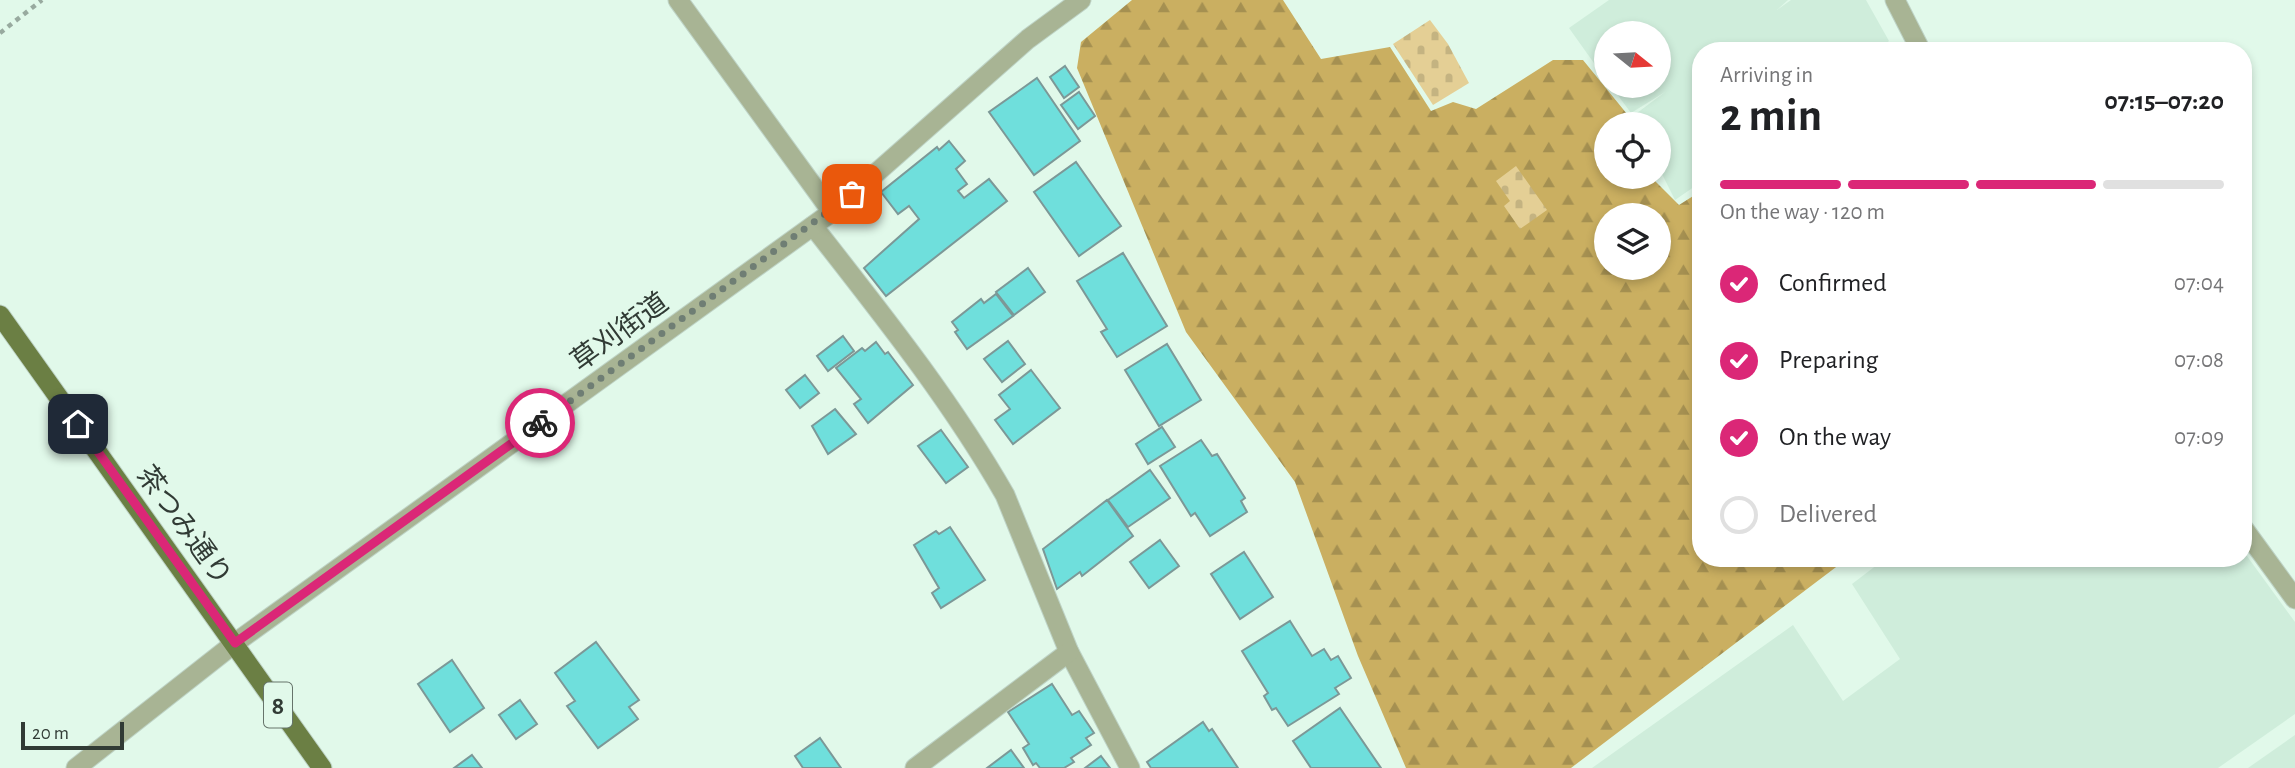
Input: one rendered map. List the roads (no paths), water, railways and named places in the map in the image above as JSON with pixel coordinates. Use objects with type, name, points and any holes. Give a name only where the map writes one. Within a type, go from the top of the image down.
[{"type":"main road","name":"茶つみ通り","points":[[0,315],[322,768]]},
{"type":"street","points":[[678,0],[832,212]]},
{"type":"street","name":"草刈街道","points":[[76,768],[235,643],[832,212],[1028,39],[1081,0]]},
{"type":"street","points":[[1895,0],[1916,42]]},
{"type":"street","points":[[813,226],[947,400],[992,472],[1005,495],[1069,652],[1130,768]]},
{"type":"street","points":[[2252,540],[2295,599]]},
{"type":"street","points":[[915,768],[1069,652]]}]
